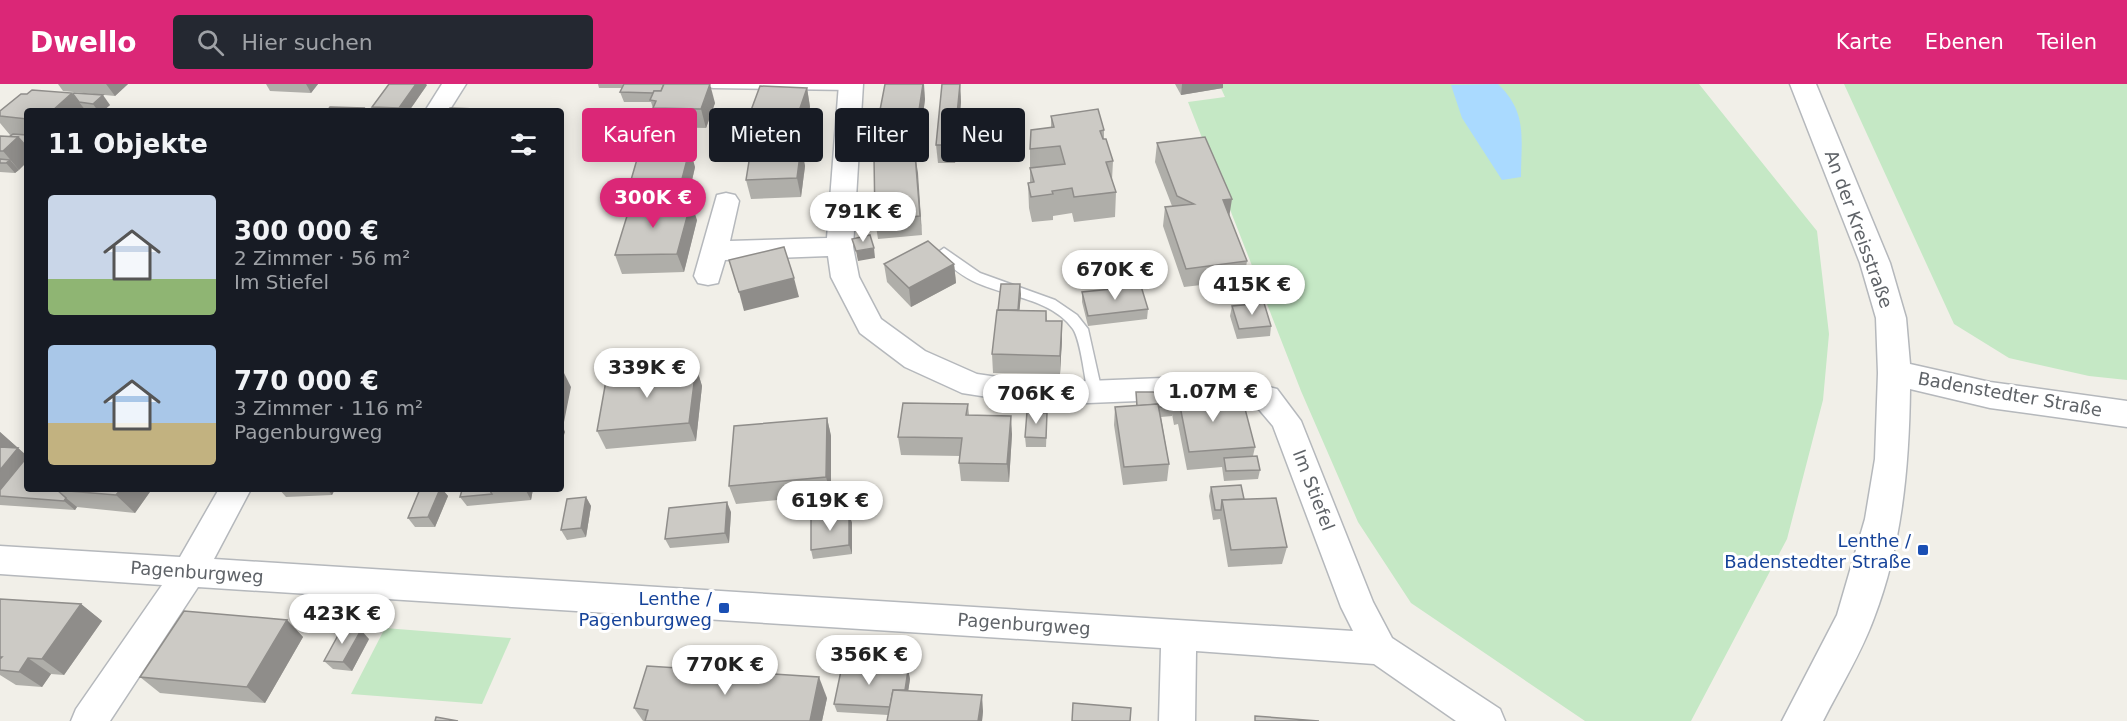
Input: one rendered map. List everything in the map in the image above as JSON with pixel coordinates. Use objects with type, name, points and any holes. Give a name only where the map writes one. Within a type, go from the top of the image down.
[{"type":"street","points":[[439,108],[454,84]]},
{"type":"street","name":"An der Kreisstraße","points":[[1802,721],[1855,618],[1883,519],[1892,459],[1894,373],[1891,318],[1875,262],[1803,84]]},
{"type":"street","name":"Im Stiefel","points":[[851,85],[840,247],[845,277],[870,326],[915,359],[972,386],[1038,394],[1188,388],[1237,390],[1266,397],[1286,421],[1358,607],[1380,649]]},
{"type":"street","points":[[726,201],[711,264],[840,247]]},
{"type":"street","name":"Badenstedter Straße","points":[[1894,373],[1990,395],[2127,414]]},
{"type":"street","points":[[89,721],[190,572],[233,492]]},
{"type":"street","name":"Pagenburgweg","points":[[0,560],[1179,634],[1380,649],[1487,721]]},
{"type":"street","points":[[1177,721],[1179,634]]},
{"type":"lane","points":[[713,85],[851,85]]},
{"type":"lane","points":[[944,254],[975,276],[1043,299],[1075,320],[1081,328],[1095,392]]},
{"type":"green space","points":[[1219,84],[1699,84],[1817,231],[1829,334],[1823,400],[1787,539],[1691,721],[1585,721],[1411,603],[1358,522],[1301,391],[1188,102],[1225,97]]},
{"type":"green space","points":[[1844,84],[2127,84],[2127,380],[2089,376],[2009,358],[1954,324]]},
{"type":"green space","points":[[385,628],[511,638],[482,704],[351,694]]},
{"type":"water","points":[[1498,84],[1514,105],[1522,138],[1521,177],[1502,180],[1462,118],[1451,85]]},
{"type":"building","points":[[389,84],[416,84],[399,108],[372,107]]},
{"type":"building","points":[[624,84],[664,84],[661,91],[653,93],[620,92]]},
{"type":"building","points":[[664,84],[710,84],[701,109],[653,108],[656,101],[650,100],[654,91],[661,91]]},
{"type":"building","points":[[885,84],[923,84],[919,108],[880,108]]},
{"type":"building","points":[[942,84],[960,84],[958,108],[941,108],[941,145],[936,145]]},
{"type":"building","points":[[760,86],[807,88],[800,108],[752,108]]},
{"type":"building","points":[[32,90],[72,93],[55,108],[24,108],[24,119],[0,116],[0,111],[21,94],[27,94]]},
{"type":"building","points":[[74,93],[103,95],[93,104],[79,102]]},
{"type":"building","points":[[1098,109],[1104,130],[1100,131],[1103,139],[1106,139],[1113,161],[1106,162],[1116,192],[1074,197],[1072,188],[1031,197],[1028,183],[1034,182],[1030,168],[1065,164],[1060,146],[1030,149],[1031,130],[1054,127],[1051,116]]},
{"type":"building","points":[[13,134],[24,135],[24,144],[18,137],[9,137]]},
{"type":"building","points":[[0,136],[18,137],[3,151],[0,151]]},
{"type":"building","points":[[1205,137],[1232,199],[1223,200],[1247,261],[1186,269],[1165,207],[1194,204],[1177,196],[1157,143]]},
{"type":"building","points":[[0,159],[10,160],[0,163]]},
{"type":"building","points":[[636,162],[686,162],[682,179],[631,180]]},
{"type":"building","points":[[749,162],[799,162],[797,178],[746,180]]},
{"type":"building","points":[[874,162],[916,162],[920,216],[875,220]]},
{"type":"building","points":[[691,202],[677,254],[615,255],[631,203]]},
{"type":"building","points":[[870,235],[874,248],[856,251],[852,239]]},
{"type":"building","points":[[928,241],[954,264],[909,288],[884,264]]},
{"type":"building","points":[[784,247],[794,278],[739,292],[729,260]]},
{"type":"building","points":[[1001,284],[1020,284],[1018,310],[998,310]]},
{"type":"building","points":[[1141,286],[1148,309],[1088,316],[1082,292]]},
{"type":"building","points":[[1264,303],[1271,326],[1239,329],[1232,306]]},
{"type":"building","points":[[997,310],[1046,311],[1046,321],[1062,321],[1060,356],[992,354]]},
{"type":"building","points":[[696,367],[689,423],[597,431],[607,375]]},
{"type":"building","points":[[1205,389],[1208,404],[1243,401],[1255,447],[1189,452],[1180,406],[1176,406],[1173,391]]},
{"type":"building","points":[[1136,392],[1171,392],[1173,407],[1159,407],[1158,404],[1137,406]]},
{"type":"building","points":[[903,403],[968,404],[966,415],[1011,416],[1007,464],[959,463],[962,438],[898,437]]},
{"type":"building","points":[[1158,404],[1169,464],[1124,467],[1115,407]]},
{"type":"building","points":[[1027,412],[1047,413],[1046,438],[1025,437]]},
{"type":"building","points":[[827,418],[826,477],[729,486],[734,426]]},
{"type":"building","points":[[0,447],[18,448],[0,470]]},
{"type":"building","points":[[1257,456],[1260,470],[1226,471],[1224,458]]},
{"type":"building","points":[[24,461],[24,492],[59,492],[66,498],[64,501],[0,496],[0,490]]},
{"type":"building","points":[[1241,485],[1244,499],[1222,500],[1221,510],[1215,510],[1211,487]]},
{"type":"building","points":[[81,492],[118,492],[116,495]]},
{"type":"building","points":[[419,492],[439,492],[428,517],[408,518]]},
{"type":"building","points":[[461,492],[491,492],[492,494],[460,497]]},
{"type":"building","points":[[586,497],[581,528],[561,530],[567,499]]},
{"type":"building","points":[[1276,498],[1287,547],[1231,550],[1222,500]]},
{"type":"building","points":[[727,502],[725,533],[665,539],[669,508]]},
{"type":"building","points":[[849,514],[849,545],[811,550],[811,518]]},
{"type":"building","points":[[0,599],[81,604],[42,659],[28,658],[19,672],[0,670],[2,657],[0,657]]},
{"type":"building","points":[[184,611],[287,620],[247,687],[140,677]]},
{"type":"building","points":[[342,628],[361,630],[343,662],[324,661]]},
{"type":"building","points":[[647,666],[819,677],[810,721],[645,721],[648,710],[634,708]]},
{"type":"building","points":[[842,666],[908,670],[905,690],[893,690],[890,707],[834,704]]},
{"type":"building","points":[[893,690],[982,695],[978,721],[887,721]]},
{"type":"building","points":[[1073,703],[1131,708],[1130,721],[1072,721]]},
{"type":"building","points":[[1255,716],[1319,721],[1255,721]]},
{"type":"building","points":[[436,717],[458,721],[435,721]]},
{"type":"place","name":"Lenthe / Badenstedter Straße","points":[[1923,550]]},
{"type":"place","name":"Lenthe / Pagenburgweg","points":[[724,608]]}]
